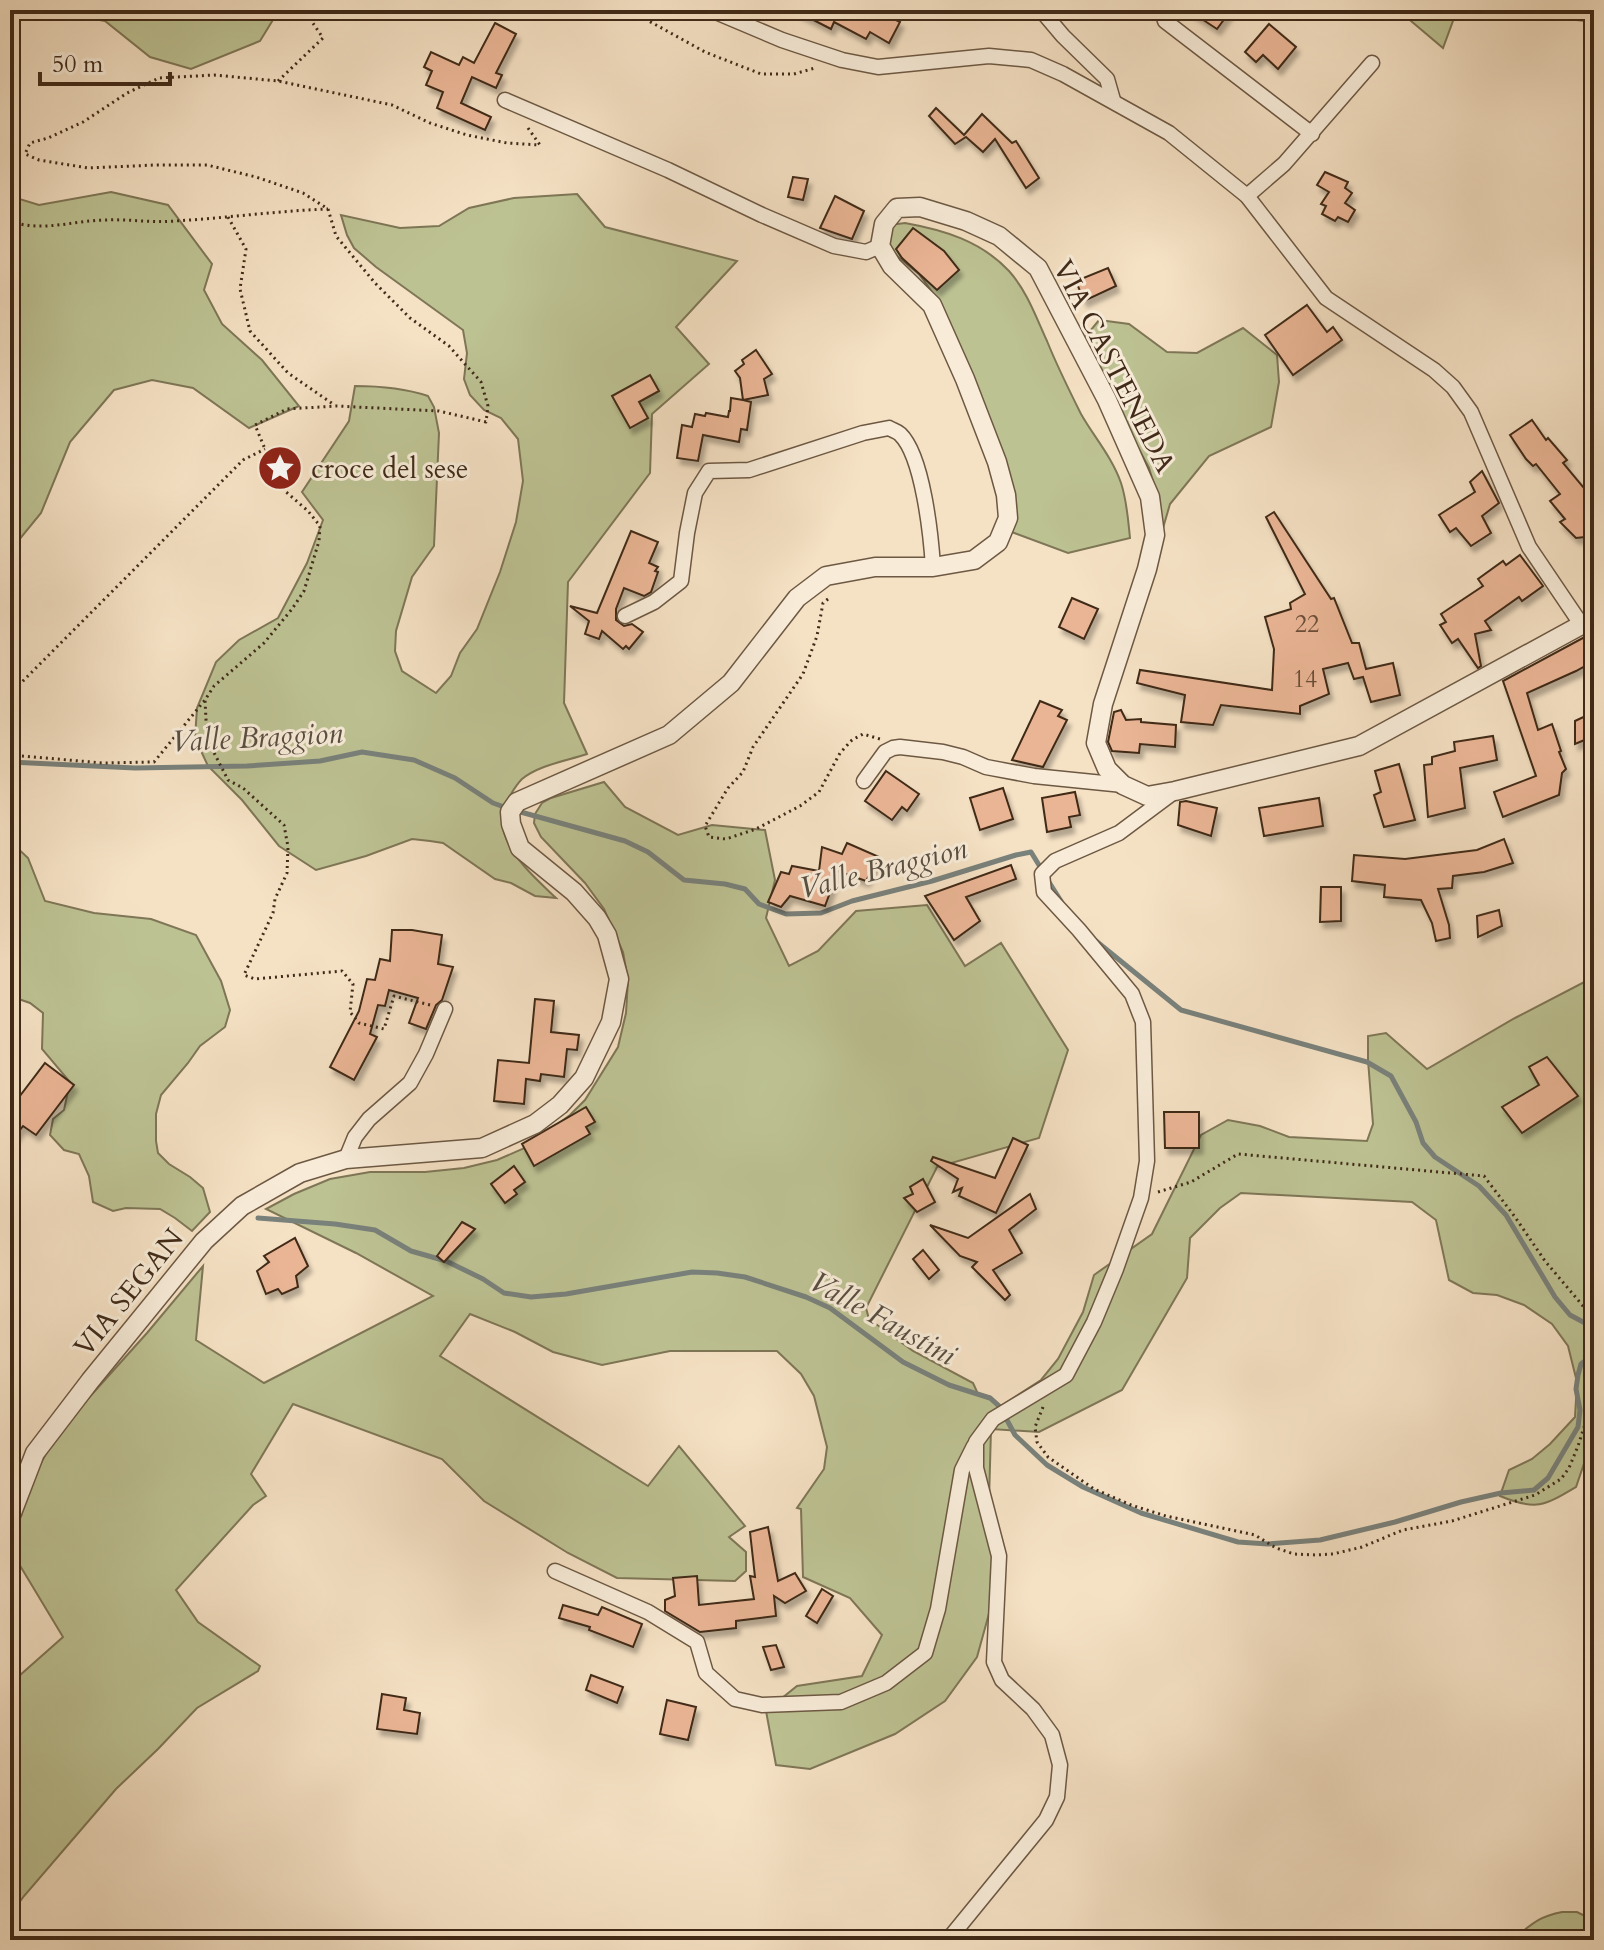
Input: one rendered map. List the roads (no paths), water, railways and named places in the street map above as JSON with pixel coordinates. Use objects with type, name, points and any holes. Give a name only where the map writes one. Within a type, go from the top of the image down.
[{"type":"street","points":[[711,10],[782,40],[842,60],[878,67],[989,56],[1031,60],[1113,100],[1169,133],[1247,196],[1326,298],[1434,370],[1453,387],[1471,412],[1529,547],[1587,621],[1359,746],[1175,791],[1147,796],[1123,785],[1034,776],[986,767],[943,752],[900,747],[885,752],[864,781]]},
{"type":"street","points":[[1041,10],[1107,79],[1113,100]]},
{"type":"street","points":[[1162,10],[1165,21],[1312,134]]},
{"type":"street","points":[[1247,196],[1284,164],[1372,63]]},
{"type":"street","points":[[445,1009],[410,1083],[369,1119],[355,1137],[346,1159],[482,1148],[535,1124],[560,1105],[584,1078],[611,1022],[619,979],[607,935],[597,918],[574,892],[520,848],[510,812],[517,802],[669,735],[731,683],[797,598],[826,576],[875,567],[933,567],[974,560],[998,542],[1008,518],[1006,495],[997,462],[932,305],[892,266],[880,246],[866,252],[834,246],[505,100]]},
{"type":"street","name":"VIA CASTENEDA","points":[[880,246],[884,224],[897,208],[920,207],[966,221],[999,236],[1038,268],[1107,400],[1150,497],[1155,535],[1103,704],[1096,743],[1107,769],[1123,785]]},
{"type":"street","points":[[625,616],[654,602],[681,581],[695,493],[709,471],[749,470],[863,433],[889,428],[899,434],[911,451],[928,522],[933,567]]},
{"type":"street","points":[[555,1571],[648,1612],[697,1642],[706,1673],[735,1699],[762,1705],[841,1702],[886,1683],[925,1653],[938,1609],[962,1470],[976,1442],[993,1419],[1066,1375],[1094,1322],[1116,1269],[1141,1198],[1147,1161],[1143,1022],[1132,994],[1044,892],[1042,874],[1055,861],[1119,833],[1175,791]]},
{"type":"street","name":"VIA SEGAN","points":[[10,1518],[35,1453],[204,1241],[242,1206],[300,1173],[346,1159]]},
{"type":"street","points":[[948,1940],[1046,1820],[1057,1797],[1060,1765],[1052,1735],[1033,1709],[1002,1680],[994,1662],[999,1556],[976,1468],[976,1442]]},
{"type":"waterway","name":"Valle Braggion","points":[[10,762],[135,768],[247,766],[320,761],[362,752],[414,760],[455,778],[493,803],[507,808]]},
{"type":"waterway","name":"Valle Braggion","points":[[517,811],[625,841],[648,852],[684,880],[745,889],[759,904],[786,914],[821,913],[852,901],[1031,852],[1042,870]]},
{"type":"waterway","name":"Valle Braggion","points":[[1047,879],[1061,901]]},
{"type":"waterway","name":"Valle Braggion","points":[[1096,941],[1181,1010],[1367,1062],[1391,1076],[1416,1122],[1423,1143],[1435,1157],[1479,1186],[1506,1215],[1555,1297],[1570,1315],[1594,1330]]},
{"type":"waterway","name":"Valle Faustini","points":[[258,1218],[375,1230],[411,1251],[446,1261],[483,1279],[504,1293],[531,1297],[566,1294],[692,1272],[745,1277],[806,1297],[830,1308],[903,1362],[949,1385],[990,1398],[1000,1407],[1015,1435],[1047,1465],[1083,1487],[1141,1513],[1238,1542],[1268,1544],[1320,1540],[1461,1502],[1534,1490],[1548,1478],[1578,1427],[1578,1375],[1581,1364],[1594,1354]]},
{"type":"place","name":"croce del sese","points":[[280,468]]}]
